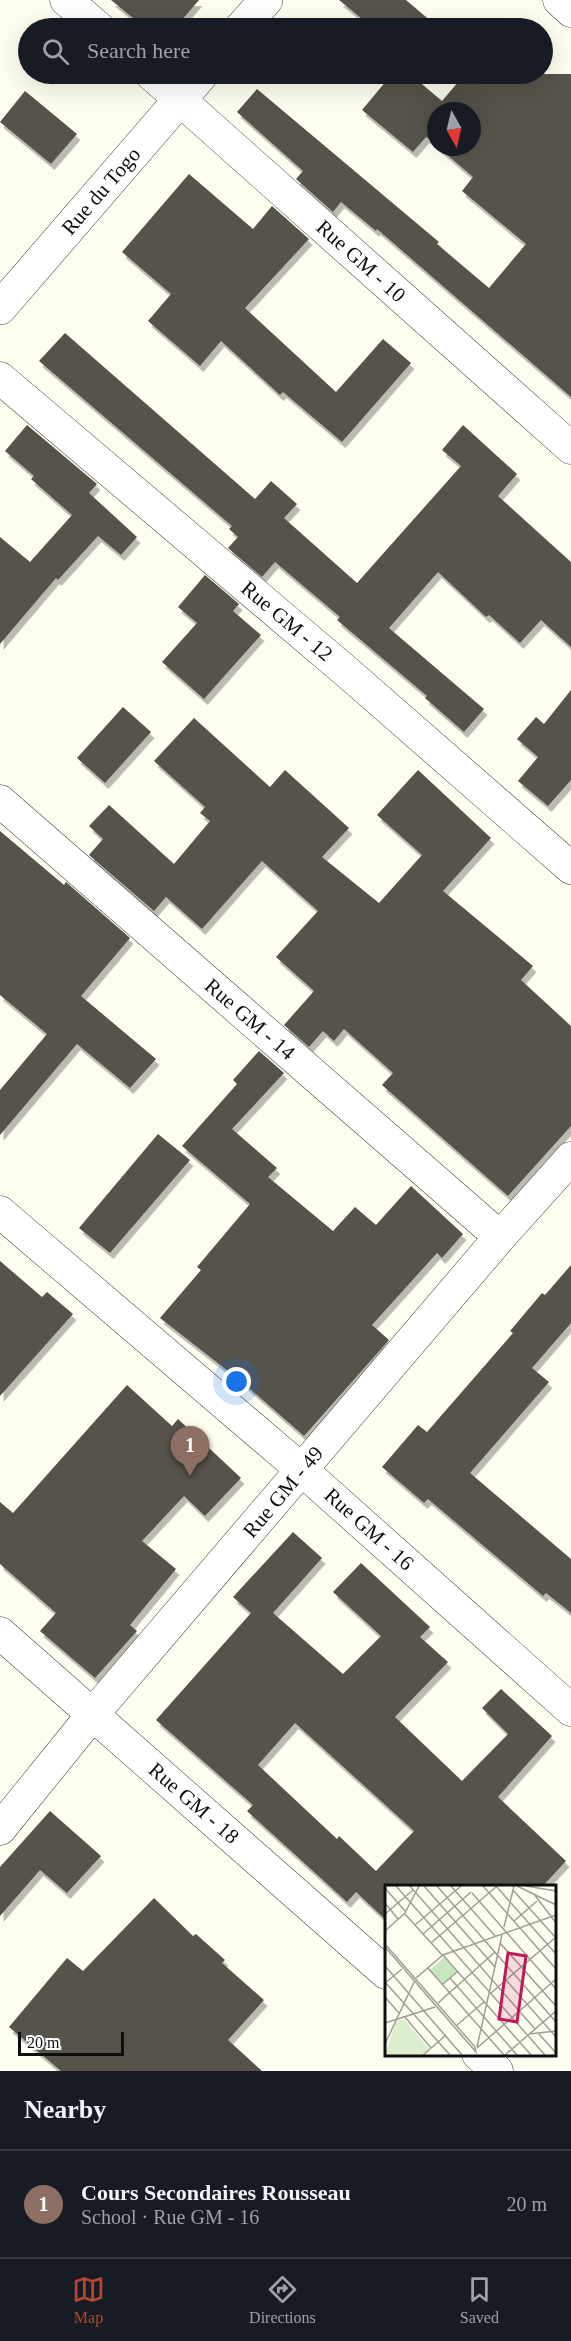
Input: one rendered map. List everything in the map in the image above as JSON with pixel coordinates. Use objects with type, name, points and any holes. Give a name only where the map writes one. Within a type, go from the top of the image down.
[{"type":"street","points":[[66,0],[87,18]]},
{"type":"street","points":[[250,18],[266,0]]},
{"type":"street","points":[[559,0],[571,11]]},
{"type":"street","name":"Rue GM - 10","points":[[163,84],[571,448]]},
{"type":"street","name":"Rue du Togo","points":[[0,308],[193,84]]},
{"type":"street","name":"Rue GM - 12","points":[[0,378],[348,673],[571,868]]},
{"type":"street","name":"Rue GM - 14","points":[[0,801],[500,1237]]},
{"type":"street","name":"Rue GM - 49","points":[[0,1828],[93,1714],[500,1237],[571,1158]]},
{"type":"street","name":"Rue GM - 16","points":[[0,1212],[302,1470],[571,1710]]},
{"type":"street","name":"Rue GM - 18","points":[[0,1633],[385,1971]]},
{"type":"street","points":[[479,2056],[497,2071]]},
{"type":"building","points":[[111,0],[199,0],[184,18],[133,18]]},
{"type":"building","points":[[339,0],[406,0],[427,18],[361,18]]},
{"type":"building","points":[[553,74],[571,74],[571,397],[377,229],[376,231],[341,202],[333,212],[296,179],[303,171],[237,112],[257,89],[439,242],[437,244],[489,288],[526,244],[462,191],[473,177],[448,156],[481,156],[481,102],[427,102],[427,138],[413,152],[362,110],[384,84],[422,84],[442,101],[456,84],[553,84]]},
{"type":"building","points":[[25,91],[77,134],[51,164],[0,122]]},
{"type":"building","points":[[189,174],[253,229],[272,206],[309,239],[245,308],[336,392],[383,339],[411,363],[342,442],[283,392],[280,395],[221,341],[200,366],[148,321],[171,294],[122,252]]},
{"type":"building","points":[[65,333],[255,499],[271,481],[297,504],[284,518],[357,583],[461,466],[442,450],[463,425],[517,474],[498,496],[571,562],[571,647],[541,620],[520,643],[489,615],[486,617],[438,572],[389,628],[484,709],[464,732],[425,698],[427,696],[337,620],[340,617],[275,562],[262,577],[228,548],[238,537],[229,529],[232,526],[39,361]]},
{"type":"building","points":[[27,425],[97,484],[89,493],[137,537],[121,555],[98,536],[58,580],[56,578],[0,644],[0,537],[30,562],[72,515],[31,479],[34,476],[5,451]]},
{"type":"building","points":[[205,575],[239,604],[233,611],[261,635],[204,699],[162,662],[197,623],[178,607]]},
{"type":"building","points":[[571,690],[571,780],[548,806],[518,781],[538,757],[517,739],[536,717],[544,724]]},
{"type":"building","points":[[123,707],[151,732],[105,783],[77,758]]},
{"type":"building","points":[[194,718],[270,787],[285,770],[349,828],[322,857],[379,903],[422,855],[377,815],[418,770],[491,838],[443,891],[533,966],[521,980],[571,1026],[571,1126],[508,1196],[382,1085],[393,1073],[344,1029],[334,1041],[323,1031],[309,1047],[284,1025],[314,991],[276,957],[318,911],[262,861],[202,929],[166,897],[154,911],[89,855],[103,839],[89,826],[109,805],[174,864],[210,821],[200,813],[205,807],[154,761]]},
{"type":"building","points":[[0,831],[64,885],[66,882],[130,938],[81,996],[156,1059],[130,1088],[77,1044],[0,1135],[0,1090],[47,1034],[0,995]]},
{"type":"building","points":[[259,1051],[284,1073],[232,1129],[277,1168],[268,1177],[333,1231],[355,1207],[376,1225],[411,1186],[463,1234],[442,1258],[437,1253],[372,1325],[389,1340],[304,1436],[242,1382],[160,1318],[201,1270],[197,1267],[250,1204],[182,1146],[237,1084],[233,1080]]},
{"type":"building","points":[[158,1134],[190,1160],[110,1253],[79,1228]]},
{"type":"building","points":[[0,1261],[42,1297],[47,1292],[73,1314],[0,1396]]},
{"type":"building","points":[[571,1265],[571,1323],[532,1368],[549,1382],[470,1473],[571,1559],[571,1613],[546,1593],[543,1596],[428,1499],[424,1503],[382,1467],[418,1425],[427,1432],[513,1333],[510,1331],[542,1293],[545,1295]]},
{"type":"building","points":[[127,1385],[172,1426],[178,1419],[241,1478],[205,1516],[184,1496],[142,1541],[176,1569],[130,1625],[137,1631],[95,1678],[40,1631],[56,1613],[0,1564],[0,1502],[13,1513]]},
{"type":"building","points":[[293,1532],[322,1558],[273,1613],[343,1674],[381,1636],[333,1592],[361,1563],[430,1627],[420,1637],[448,1662],[395,1717],[462,1781],[508,1734],[482,1708],[501,1689],[552,1736],[498,1797],[566,1861],[544,1885],[385,1885],[385,1919],[356,1892],[347,1902],[247,1811],[253,1805],[156,1720],[251,1613],[233,1597]],"holes":[[[295,1723],[414,1831],[376,1871],[339,1836],[337,1839],[258,1765]]]},
{"type":"building","points":[[50,1811],[101,1856],[67,1893],[40,1870],[0,1916],[0,1867]]},
{"type":"building","points":[[154,1898],[193,1936],[196,1934],[225,1960],[222,1963],[264,2000],[228,2040],[262,2071],[61,2071],[9,2027],[67,1958],[83,1971]]},
{"type":"place","name":"Cours Secondaires Rousseau","points":[[190,1476]]}]
